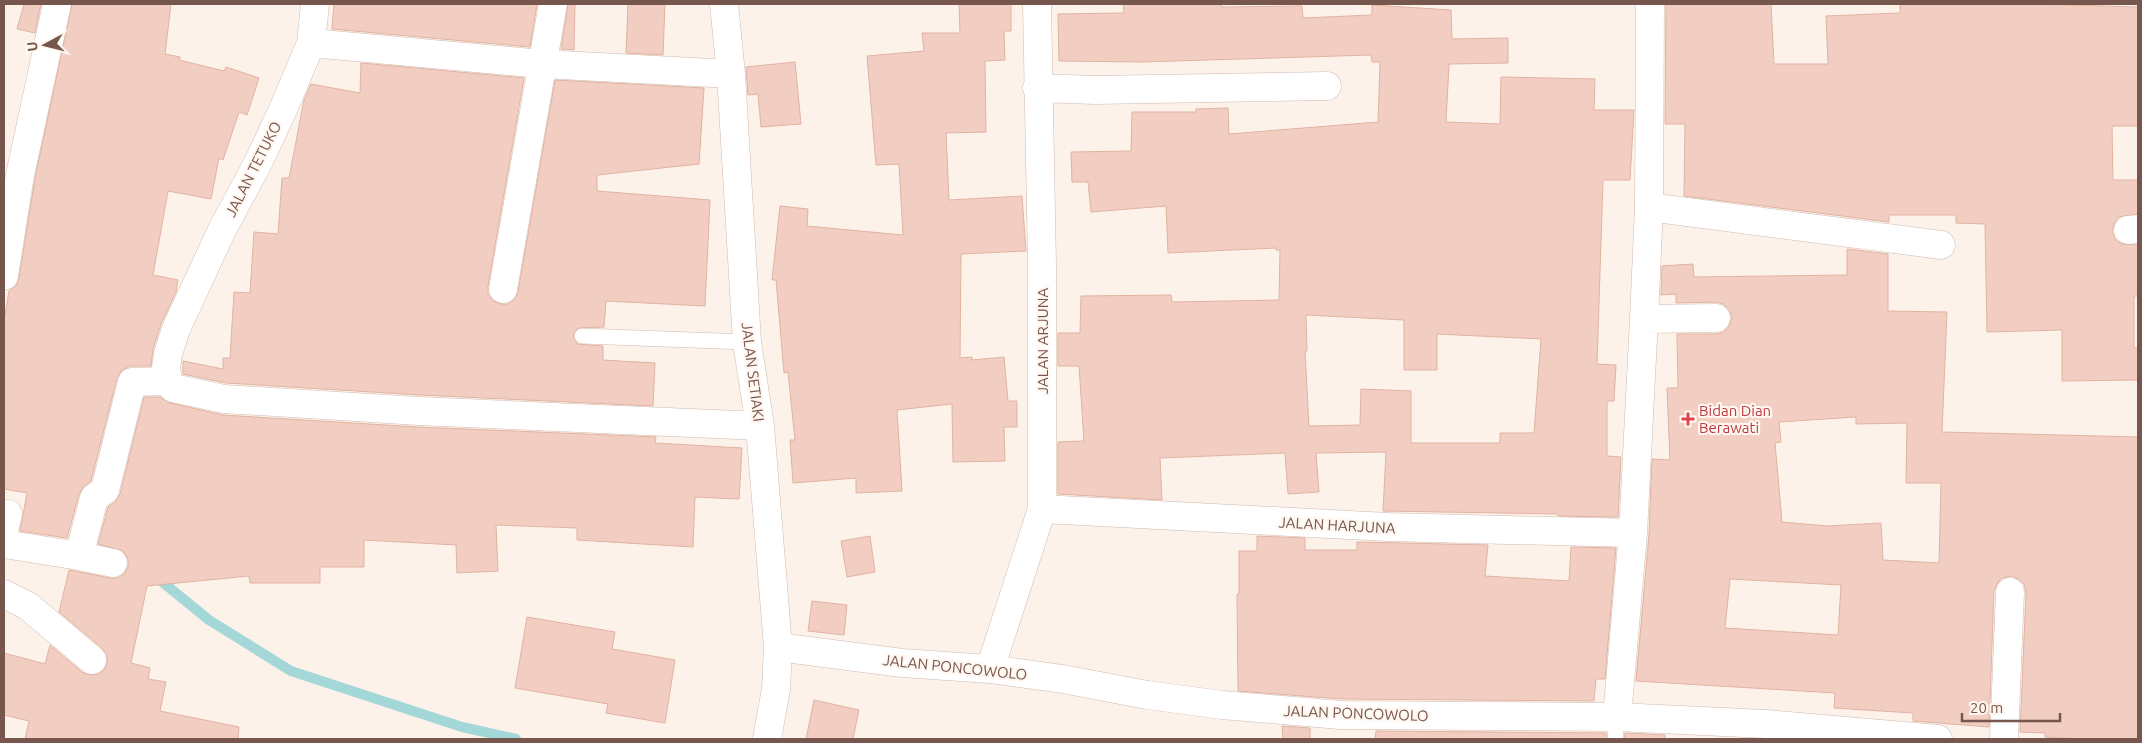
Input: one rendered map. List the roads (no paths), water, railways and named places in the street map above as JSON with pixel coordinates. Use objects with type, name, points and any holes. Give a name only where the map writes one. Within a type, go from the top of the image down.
[{"type":"street","points":[[4,276],[12,174],[57,4]]},
{"type":"street","name":"JALAN TETUKO","points":[[168,381],[166,368],[168,354],[176,329],[222,230],[258,163],[311,43],[314,4]]},
{"type":"street","points":[[503,290],[553,4]]},
{"type":"street","name":"JALAN SETIAKI","points":[[724,4],[731,74],[747,342],[760,426],[778,647],[776,689],[767,739]]},
{"type":"street","name":"JALAN ARJUNA","points":[[990,670],[1042,509],[1042,264],[1037,4]]},
{"type":"street","points":[[1616,728],[1633,533],[1644,319],[1649,207],[1650,4]]},
{"type":"street","points":[[311,43],[542,64],[731,74]]},
{"type":"street","points":[[1038,88],[1095,90],[1327,86]]},
{"type":"street","points":[[1649,207],[1941,245]]},
{"type":"street","points":[[1644,319],[1716,318]]},
{"type":"street","points":[[80,556],[94,498],[105,490],[133,377],[168,381],[176,389],[224,398],[420,411],[760,426]]},
{"type":"street","name":"JALAN HARJUNA","points":[[1042,509],[1388,528],[1633,533]]},
{"type":"street","points":[[4,544],[113,563]]},
{"type":"street","points":[[2004,739],[2010,592]]},
{"type":"street","points":[[4,594],[28,606],[92,660]]},
{"type":"street","name":"JALAN PONCOWOLO","points":[[778,647],[902,663],[990,670],[1063,679],[1147,695],[1222,706],[1340,715],[1616,728],[1766,724],[1938,739]]},
{"type":"lane","points":[[582,336],[747,342]]},
{"type":"waterway","points":[[155,576],[209,620],[291,671],[462,727],[516,739]]},
{"type":"place","name":"Bidan Dian Berawati","points":[[1688,419]]}]
